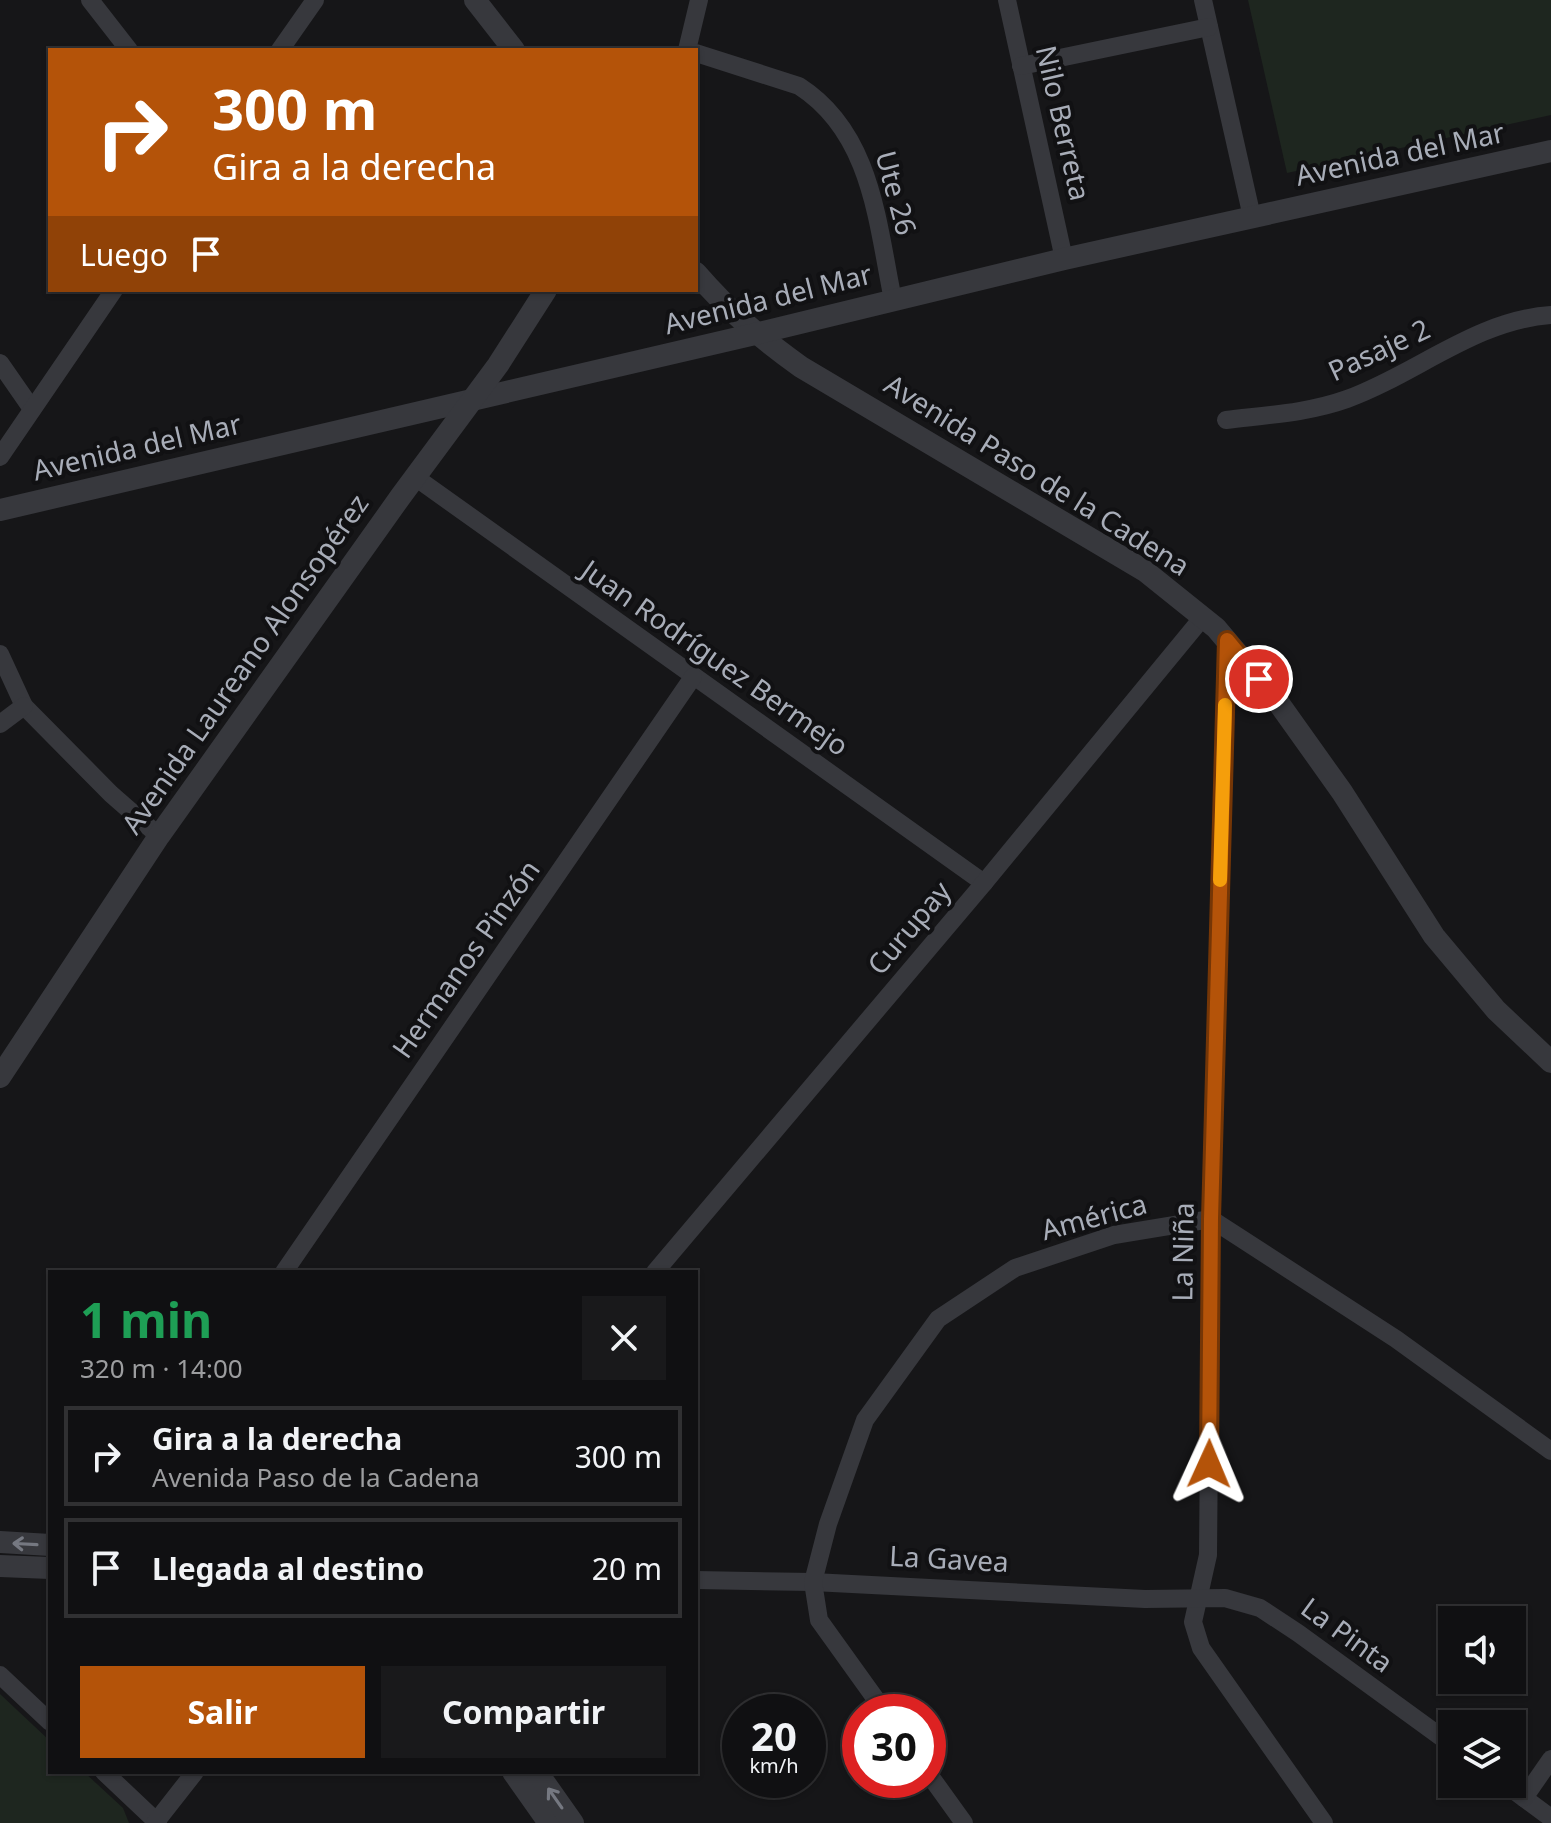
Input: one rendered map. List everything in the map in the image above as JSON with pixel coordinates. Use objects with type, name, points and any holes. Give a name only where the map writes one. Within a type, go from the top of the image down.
[{"type":"street","points":[[90,0],[127,48]]},
{"type":"street","points":[[281,48],[315,0]]},
{"type":"street","points":[[475,0],[512,48]]},
{"type":"street","points":[[687,48],[699,0]]},
{"type":"street","name":"Nilo Berreta","points":[[1007,0],[1064,259]]},
{"type":"street","points":[[1203,0],[1252,217]]},
{"type":"street","points":[[1021,66],[1209,27]]},
{"type":"street","name":"Ute 26","points":[[698,54],[799,86],[839,122],[858,154],[870,188],[893,300]]},
{"type":"street","name":"Avenida del Mar","points":[[0,510],[1064,259],[1551,151]]},
{"type":"street","name":"Avenida Paso de la Cadena","points":[[698,275],[755,334],[801,367],[1145,571],[1203,617],[1227,640],[1275,698],[1342,792],[1434,936],[1496,1010],[1551,1062]]},
{"type":"street","points":[[0,457],[113,292]]},
{"type":"street","name":"Avenida Laureano Alonsopérez","points":[[0,1077],[159,836],[498,365],[545,292]]},
{"type":"street","name":"Pasaje 2","points":[[1226,420],[1311,410],[1350,398],[1485,332],[1519,318],[1551,315]]},
{"type":"street","points":[[0,363],[32,409]]},
{"type":"street","name":"Juan Rodríguez Bermejo","points":[[415,477],[984,883]]},
{"type":"street","name":"Curupay","points":[[657,1270],[984,883],[1203,617]]},
{"type":"street","name":"La Niña","points":[[1227,640],[1211,1219],[1208,1555],[1193,1622],[1201,1648],[1324,1823]]},
{"type":"street","points":[[0,654],[24,706],[111,794],[159,836]]},
{"type":"street","name":"Hermanos Pinzón","points":[[285,1270],[693,677]]},
{"type":"street","points":[[0,724],[24,706]]},
{"type":"street","points":[[1211,1219],[1396,1339],[1551,1451]]},
{"type":"street","name":"América","points":[[813,1582],[828,1524],[865,1420],[938,1319],[1015,1268],[1114,1235],[1211,1219]]},
{"type":"street","points":[[0,1542],[48,1545]]},
{"type":"street","points":[[0,1566],[48,1568]]},
{"type":"street","name":"La Gavea","points":[[698,1580],[813,1582],[1145,1599],[1198,1596]]},
{"type":"street","points":[[813,1582],[819,1620],[872,1694]]},
{"type":"street","name":"La Pinta","points":[[1198,1596],[1225,1598],[1260,1608],[1438,1735]]},
{"type":"street","points":[[0,1675],[48,1720]]},
{"type":"street","points":[[1526,1795],[1551,1759]]},
{"type":"street","points":[[106,1774],[157,1822],[193,1774]]},
{"type":"street","points":[[514,1774],[549,1823]]},
{"type":"street","points":[[538,1774],[573,1823]]},
{"type":"street","points":[[946,1798],[964,1823]]},
{"type":"street","points":[[1524,1798],[1551,1818]]},
{"type":"shaded area","points":[[1248,0],[1551,0],[1551,115],[1287,173]]},
{"type":"shaded area","points":[[0,1694],[48,1739],[48,1774],[86,1774],[123,1808],[129,1823],[0,1823]]},
{"type":"slow traffic","points":[[1220,880],[1225,705]]},
{"type":"route","points":[[1209,1464],[1211,1219],[1227,640],[1259,679]]}]
